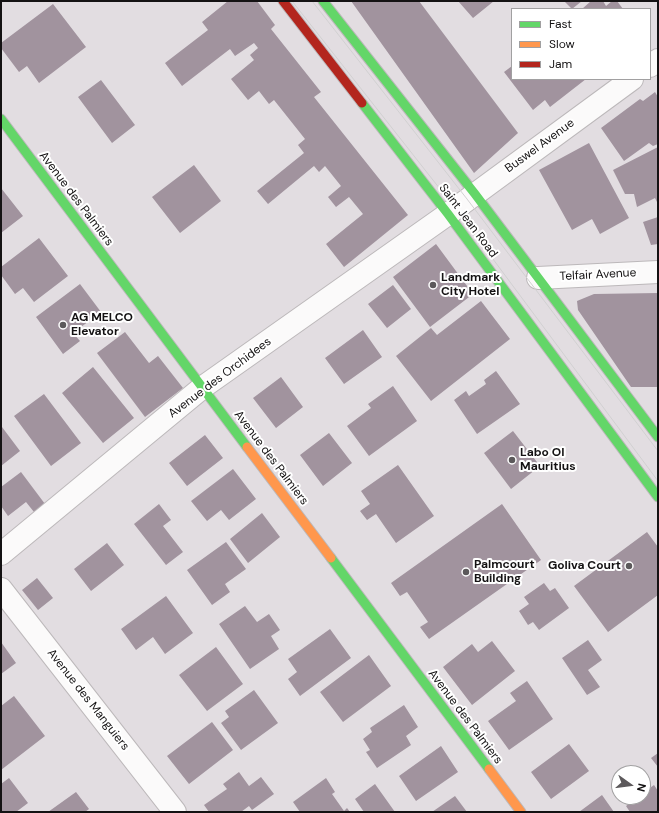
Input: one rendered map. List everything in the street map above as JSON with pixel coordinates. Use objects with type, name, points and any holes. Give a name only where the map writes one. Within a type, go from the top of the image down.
[{"type":"main road","name":"Saint Jean Road","points":[[283,1],[448,214],[658,497]]},
{"type":"main road","name":"Saint Jean Road","points":[[323,1],[475,194],[658,437]]},
{"type":"main road","name":"Avenue des Palmiers","points":[[1,119],[521,812]]},
{"type":"street","name":"Buswel Avenue","points":[[448,214],[631,80]]},
{"type":"street","name":"Avenue des Orchidees","points":[[1,554],[203,387],[448,214]]},
{"type":"street","name":"Telfair Avenue","points":[[538,278],[658,272]]},
{"type":"street","name":"Avenue des Manguiers","points":[[1,589],[175,812]]},
{"type":"building","points":[[228,1],[257,1],[275,25],[271,29],[321,92],[314,97],[408,215],[344,267],[326,244],[363,214],[349,197],[336,207],[328,197],[341,186],[325,166],[319,172],[314,166],[268,204],[257,191],[304,153],[298,145],[305,139],[274,100],[269,104],[259,91],[248,100],[231,79],[254,60],[250,55],[258,48],[254,43],[235,56],[230,49],[182,86],[165,63],[208,30],[202,22]]},
{"type":"building","points":[[351,1],[419,1],[518,133],[474,173]]},
{"type":"building","points":[[458,1],[494,1],[473,18]]},
{"type":"building","points":[[564,1],[582,1],[573,8],[571,8]]},
{"type":"building","points":[[591,1],[603,1],[606,6],[612,1],[617,1],[622,8],[583,8]]},
{"type":"building","points":[[53,4],[86,47],[39,83],[27,66],[19,72],[1,48],[1,43]]},
{"type":"building","points":[[511,67],[511,80],[585,80],[550,107],[545,100],[533,110],[504,72]]},
{"type":"building","points":[[101,80],[135,125],[112,143],[78,97]]},
{"type":"building","points":[[655,92],[658,97],[658,144],[653,146],[649,143],[624,161],[601,128],[640,99],[643,101]]},
{"type":"building","points":[[589,143],[629,218],[600,234],[592,219],[572,230],[539,170]]},
{"type":"building","points":[[658,147],[658,204],[655,198],[637,207],[634,194],[625,194],[613,170]]},
{"type":"building","points":[[194,165],[221,201],[180,233],[152,197]]},
{"type":"building","points":[[1,188],[23,216],[1,233]]},
{"type":"building","points":[[658,217],[658,244],[651,245],[643,222]]},
{"type":"building","points":[[39,238],[68,276],[34,302],[23,288],[15,294],[1,275],[1,267]]},
{"type":"building","name":"Landmark City Hotel","points":[[436,244],[473,294],[430,327],[393,277]]},
{"type":"building","name":"AG MELCO Elevator","points":[[80,284],[101,312],[73,333],[80,341],[63,354],[36,317]]},
{"type":"building","points":[[393,285],[411,309],[387,328],[368,304]]},
{"type":"building","points":[[658,293],[658,387],[631,387],[578,310],[577,301],[594,294]]},
{"type":"building","points":[[481,301],[510,339],[431,401],[396,356],[431,328],[437,335]]},
{"type":"building","points":[[363,330],[382,357],[344,384],[325,358]]},
{"type":"building","points":[[125,332],[149,363],[158,356],[183,388],[145,417],[97,353]]},
{"type":"building","points":[[93,367],[134,418],[103,443],[62,393]]},
{"type":"building","points":[[496,371],[520,404],[477,434],[454,400],[466,391],[469,396],[486,384],[484,380]]},
{"type":"building","points":[[281,377],[303,407],[276,428],[253,398]]},
{"type":"building","points":[[393,386],[417,421],[369,456],[347,426],[371,408],[368,404]]},
{"type":"building","points":[[44,394],[81,443],[51,466],[14,416]]},
{"type":"building","points":[[2,427],[20,451],[1,466],[1,428]]},
{"type":"building","name":"Labo OI Mauritius","points":[[513,431],[540,466],[511,489],[484,453]]},
{"type":"building","points":[[329,433],[352,463],[323,486],[300,455]]},
{"type":"building","points":[[205,435],[223,458],[187,486],[169,463]]},
{"type":"building","points":[[398,465],[434,516],[396,543],[376,514],[367,520],[360,511],[370,504],[361,491]]},
{"type":"building","points":[[233,469],[256,499],[229,520],[221,510],[207,521],[191,501]]},
{"type":"building","points":[[21,472],[45,504],[34,512],[26,502],[8,516],[1,506],[1,487]]},
{"type":"building","points":[[159,504],[171,520],[163,526],[183,552],[166,565],[134,524]]},
{"type":"building","name":"Palmcourt Building","points":[[502,504],[541,560],[429,639],[420,627],[428,622],[407,592],[400,596],[391,583]]},
{"type":"building","points":[[262,513],[280,537],[248,563],[230,539]]},
{"type":"building","name":"Goliva Court","points":[[647,532],[658,547],[658,595],[608,632],[574,586]]},
{"type":"building","points":[[226,542],[246,569],[225,584],[230,592],[212,605],[187,570]]},
{"type":"building","points":[[107,543],[124,565],[91,591],[74,569]]},
{"type":"building","points":[[37,578],[53,598],[38,610],[22,590]]},
{"type":"building","points":[[544,583],[550,591],[555,588],[569,608],[539,630],[533,622],[528,625],[519,611],[529,604],[524,597]]},
{"type":"building","points":[[166,596],[193,633],[165,654],[153,637],[136,650],[121,629]]},
{"type":"building","points":[[245,606],[257,622],[269,614],[280,630],[271,636],[279,649],[250,669],[219,624]]},
{"type":"building","points":[[330,629],[351,658],[300,696],[288,679],[297,672],[288,659]]},
{"type":"building","points":[[588,640],[602,660],[588,670],[600,687],[587,695],[562,658]]},
{"type":"building","points":[[492,641],[515,671],[472,705],[443,667],[472,644],[478,652]]},
{"type":"building","points":[[1,642],[16,663],[1,674]]},
{"type":"building","points":[[216,647],[243,684],[207,711],[179,675]]},
{"type":"building","points":[[369,655],[391,686],[343,722],[320,692]]},
{"type":"building","points":[[527,681],[553,719],[509,750],[488,721],[516,701],[510,693]]},
{"type":"building","points":[[254,690],[278,723],[241,750],[221,723],[229,717],[225,711]]},
{"type":"building","points":[[14,696],[45,736],[1,770],[1,706]]},
{"type":"building","points":[[404,705],[418,727],[406,736],[411,745],[377,768],[366,752],[370,750],[363,739],[372,732],[370,728]]},
{"type":"building","points":[[212,722],[233,750],[189,784],[167,756]]},
{"type":"building","points":[[569,744],[589,771],[551,799],[531,772]]},
{"type":"building","points":[[441,746],[458,772],[416,801],[399,776]]},
{"type":"building","points":[[658,753],[658,767],[651,758]]},
{"type":"building","points":[[239,772],[249,786],[261,777],[274,794],[252,810],[249,806],[241,812],[209,812],[204,805],[227,789],[223,784]]},
{"type":"building","points":[[9,778],[28,803],[16,812],[1,812],[1,784]]},
{"type":"building","points":[[326,778],[335,792],[332,794],[344,811],[347,808],[350,812],[300,812],[293,802]]},
{"type":"building","points":[[375,784],[395,812],[364,812],[355,799]]},
{"type":"building","points":[[654,785],[658,791],[658,812],[630,812],[626,806],[627,805],[651,805],[651,787]]},
{"type":"building","points":[[76,792],[89,809],[85,812],[48,812]]},
{"type":"building","points":[[602,795],[614,812],[579,812]]},
{"type":"building","points":[[455,796],[467,812],[432,812]]},
{"type":"tram line","points":[[292,1],[455,208],[658,481]]},
{"type":"tram line","points":[[312,1],[467,199],[658,451]]},
{"type":"traffic: fast","points":[[323,1],[475,194],[658,437]]},
{"type":"traffic: fast","points":[[362,103],[448,214],[658,497]]},
{"type":"traffic: fast","points":[[1,119],[247,447]]},
{"type":"traffic: fast","points":[[331,558],[489,769]]},
{"type":"traffic: slow","points":[[247,447],[331,558]]},
{"type":"traffic: slow","points":[[489,769],[521,812]]},
{"type":"traffic: jam","points":[[283,1],[362,103]]},
{"type":"place","name":"Landmark City Hotel","points":[[433,285]]},
{"type":"place","name":"AG MELCO Elevator","points":[[63,325]]},
{"type":"place","name":"Labo OI Mauritius","points":[[512,460]]},
{"type":"place","name":"Goliva Court","points":[[629,566]]},
{"type":"place","name":"Palmcourt Building","points":[[466,572]]}]
